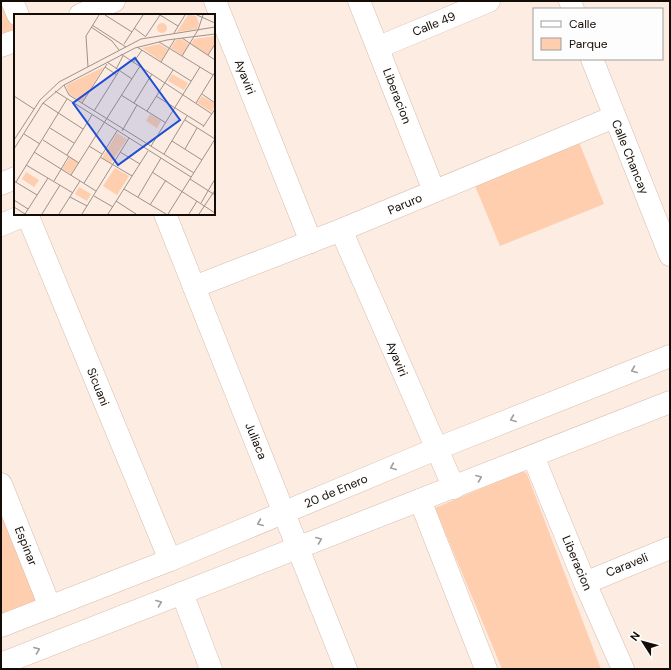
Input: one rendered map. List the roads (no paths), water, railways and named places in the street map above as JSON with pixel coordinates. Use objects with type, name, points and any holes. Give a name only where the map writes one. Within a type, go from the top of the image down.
[{"type":"street","points":[[12,1],[18,14]]},
{"type":"street","points":[[83,14],[114,1]]},
{"type":"street","name":"Ayaviri","points":[[215,1],[311,242]]},
{"type":"street","name":"Liberacion","points":[[359,1],[434,191]]},
{"type":"street","name":"Calle 49","points":[[378,47],[489,1]]},
{"type":"street","points":[[1,46],[14,41]]},
{"type":"street","name":"Calle Chancay","points":[[592,60],[670,255]]},
{"type":"street","name":"Paruro","points":[[194,287],[341,230],[614,117]]},
{"type":"street","points":[[1,225],[25,215]]},
{"type":"street","name":"Sicuani","points":[[27,215],[170,560]]},
{"type":"street","name":"Juliaca","points":[[165,215],[346,669]]},
{"type":"street","name":"Ayaviri","points":[[341,230],[454,488]]},
{"type":"street","name":"20 de Enero","points":[[1,626],[170,560],[436,449],[670,356]]},
{"type":"street","points":[[1,664],[454,488],[670,402]]},
{"type":"street","name":"Liberacion","points":[[533,456],[585,583],[623,669]]},
{"type":"street","name":"Espinar","points":[[1,484],[50,607]]},
{"type":"street","points":[[420,500],[486,669]]},
{"type":"street","name":"Caraveli","points":[[585,583],[670,548]]},
{"type":"street","points":[[182,594],[211,669]]}]
